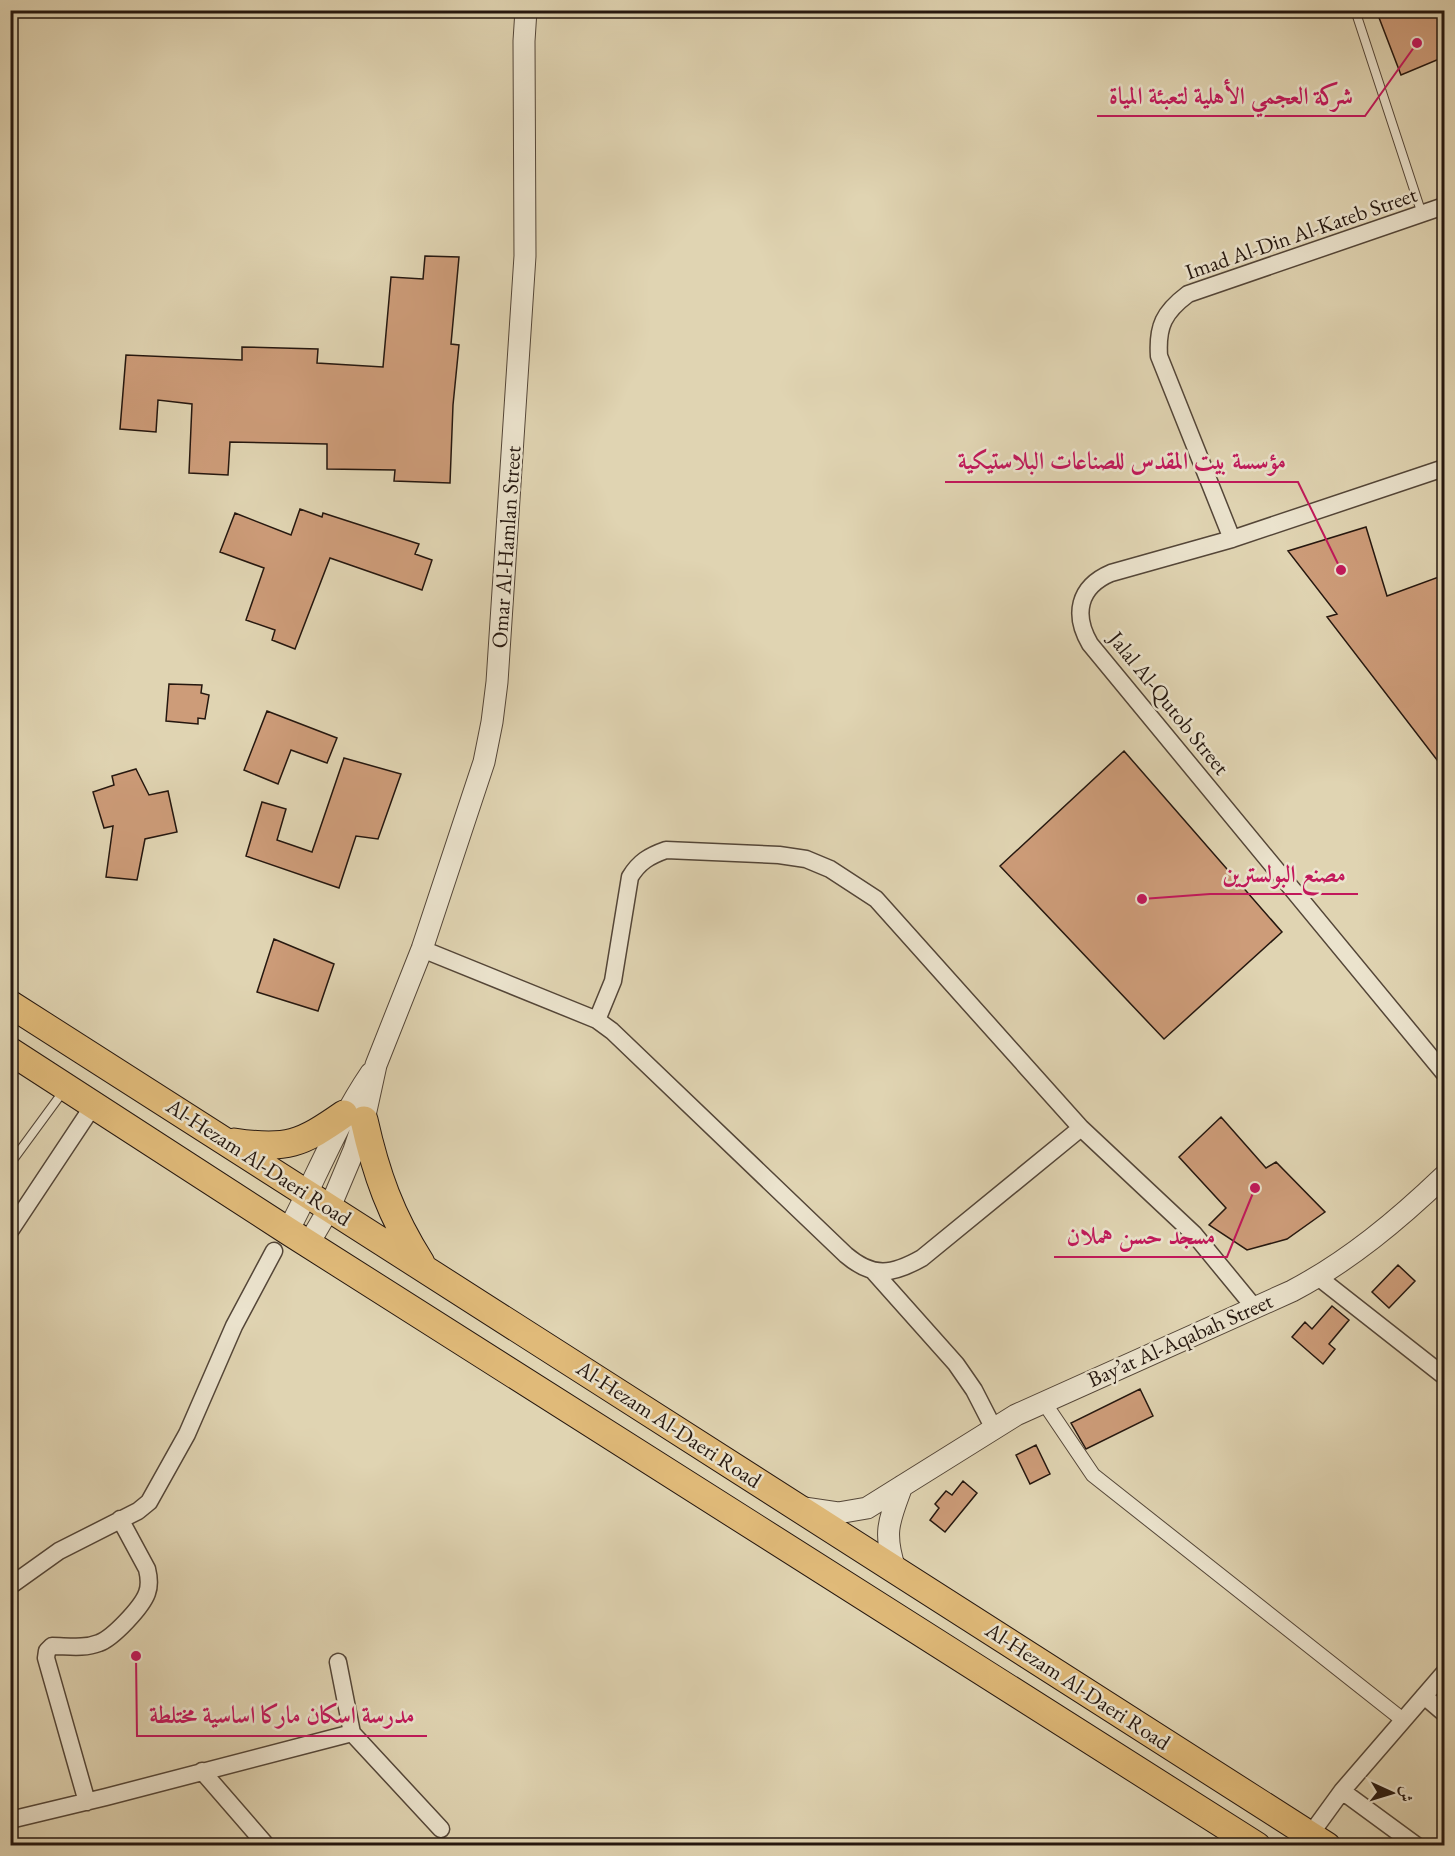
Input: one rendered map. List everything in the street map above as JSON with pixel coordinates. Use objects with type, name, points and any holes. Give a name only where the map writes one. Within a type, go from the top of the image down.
[{"type":"main road","name":"Al-Hezam Al-Daeri Road","points":[[10,1004],[1319,1840]]},
{"type":"main road","name":"Al-Hezam Al-Daeri Road","points":[[10,1051],[290,1242],[1257,1845]]},
{"type":"main road","points":[[226,1140],[263,1146],[289,1144],[354,1117],[393,1215],[423,1266]]},
{"type":"street","name":"Omar Al-Hamlan Street","points":[[290,1242],[319,1200],[343,1179],[354,1117],[422,949],[484,762],[492,722],[497,682],[525,256],[524,41],[526,10]]},
{"type":"street","name":"Imad Al-Din Al-Kateb Street","points":[[1232,539],[1159,356],[1158,338],[1163,320],[1174,304],[1188,294],[1444,206]]},
{"type":"street","name":"Jalal Al-Qutob Street","points":[[1444,468],[1232,539],[1111,573],[1097,579],[1089,587],[1081,608],[1083,632],[1090,644],[1444,1073]]},
{"type":"street","points":[[597,1020],[613,981],[630,877],[637,865],[650,855],[666,850],[779,855],[806,860],[830,869],[876,898],[1082,1128],[1194,1234],[1254,1307]]},
{"type":"street","points":[[422,949],[597,1020],[612,1031],[846,1255],[874,1272],[894,1271],[922,1258],[1082,1128]]},
{"type":"street","points":[[10,1230],[93,1106]]},
{"type":"street","name":"Bay’at Al-Aqabah Street","points":[[800,1508],[838,1513],[867,1508],[993,1427],[1043,1401],[1318,1277],[1398,1219],[1444,1176]]},
{"type":"street","points":[[10,1586],[59,1551],[138,1511],[149,1502],[187,1434],[234,1326],[290,1242]]},
{"type":"street","points":[[874,1272],[956,1364],[974,1390],[993,1427]]},
{"type":"street","points":[[1318,1277],[1444,1376]]},
{"type":"street","points":[[1043,1401],[1093,1474],[1403,1720]]},
{"type":"street","points":[[895,1569],[888,1548],[887,1535],[889,1522],[902,1486]]},
{"type":"street","points":[[87,1802],[46,1658],[46,1651],[52,1646],[82,1647],[100,1643],[115,1633],[147,1594],[149,1578],[147,1569],[120,1519]]},
{"type":"street","points":[[338,1662],[352,1733],[441,1828]]},
{"type":"street","points":[[1319,1840],[1342,1791],[1444,1673]]},
{"type":"street","points":[[1424,1696],[1444,1713]]},
{"type":"street","points":[[10,1820],[352,1733]]},
{"type":"street","points":[[202,1771],[267,1845]]},
{"type":"street","points":[[1342,1791],[1417,1845]]},
{"type":"lane","points":[[1355,10],[1422,214]]},
{"type":"lane","points":[[10,1164],[66,1088]]},
{"type":"building","points":[[1387,10],[1438,10],[1444,29],[1444,57],[1401,75],[1378,15]]},
{"type":"building","points":[[425,256],[459,257],[451,344],[459,345],[453,405],[450,483],[394,481],[395,470],[327,469],[327,444],[230,442],[228,475],[189,473],[192,404],[158,400],[156,432],[120,429],[126,355],[242,360],[242,347],[318,349],[317,363],[383,367],[391,277],[423,279]]},
{"type":"building","points":[[300,509],[322,517],[323,513],[419,544],[415,554],[432,560],[422,590],[330,558],[295,649],[272,640],[275,630],[246,620],[264,568],[220,552],[235,513],[291,535]]},
{"type":"building","points":[[1366,527],[1387,596],[1444,575],[1444,769],[1327,617],[1337,614],[1288,551]]},
{"type":"building","points":[[169,684],[202,685],[201,693],[209,695],[205,719],[198,718],[198,724],[166,721]]},
{"type":"building","points":[[267,711],[337,738],[327,763],[291,750],[278,784],[244,770]]},
{"type":"building","points":[[1124,751],[1282,932],[1164,1039],[1000,866]]},
{"type":"building","points":[[344,758],[401,774],[378,839],[356,836],[339,888],[246,856],[262,802],[286,809],[277,840],[312,852]]},
{"type":"building","points":[[136,769],[149,795],[168,791],[177,832],[145,839],[137,880],[106,877],[113,826],[104,828],[93,792],[114,785],[112,776]]},
{"type":"building","points":[[274,939],[334,964],[318,1011],[257,992]]},
{"type":"building","points":[[1221,1117],[1266,1168],[1276,1162],[1325,1212],[1287,1239],[1247,1250],[1209,1225],[1226,1208],[1179,1157]]},
{"type":"building","points":[[1398,1265],[1415,1281],[1389,1308],[1372,1292]]},
{"type":"building","points":[[1332,1306],[1349,1320],[1329,1344],[1335,1349],[1323,1364],[1292,1337],[1305,1322],[1312,1329]]},
{"type":"building","points":[[1140,1389],[1153,1416],[1086,1449],[1071,1423]]},
{"type":"building","points":[[1036,1445],[1050,1474],[1030,1484],[1016,1455]]},
{"type":"building","points":[[963,1481],[977,1493],[945,1532],[930,1520],[939,1508],[935,1504],[946,1491],[952,1495]]},
{"type":"place","name":"شركة العجمي الأهلية لتعبئة المياة","points":[[1417,43]]},
{"type":"place","name":"مؤسسة بيت المقدس للصناعات البلاستيكية","points":[[1341,570]]},
{"type":"place","name":"مصنع البولسترين","points":[[1142,899]]},
{"type":"place","name":"مسجد حسن هملان","points":[[1255,1188]]},
{"type":"place","name":"مدرسة اسكان ماركا اساسية مختلطة","points":[[136,1656]]}]
